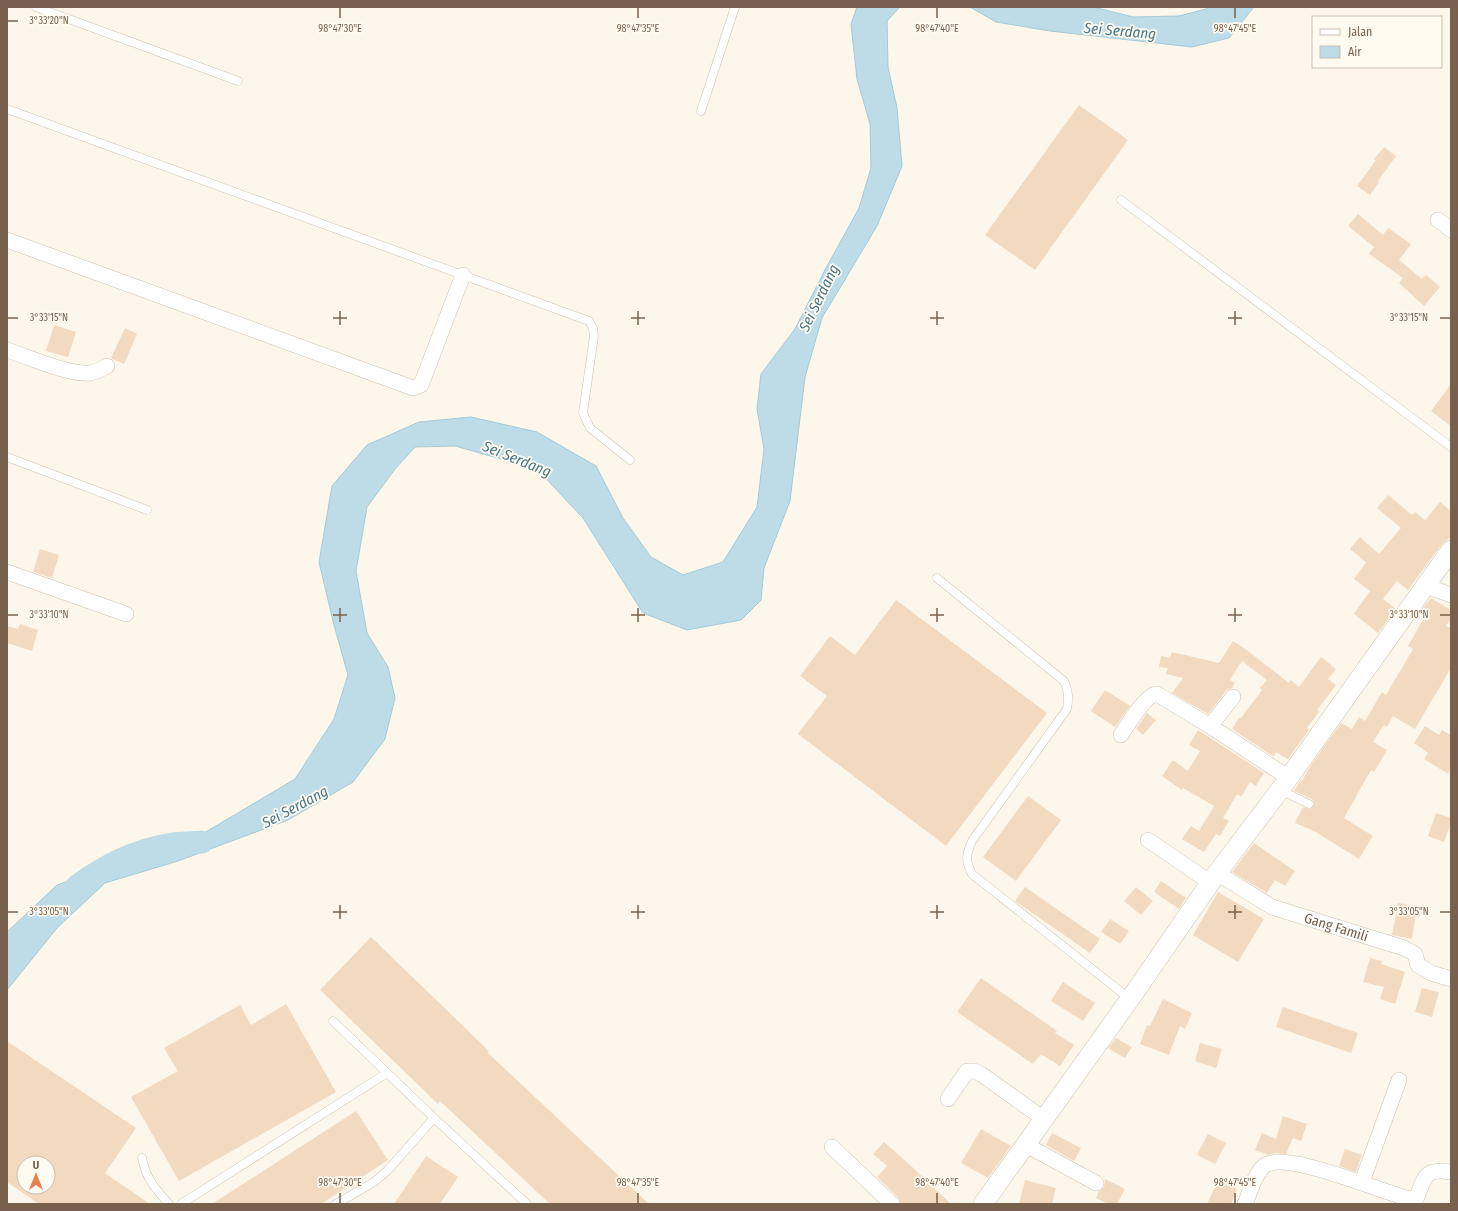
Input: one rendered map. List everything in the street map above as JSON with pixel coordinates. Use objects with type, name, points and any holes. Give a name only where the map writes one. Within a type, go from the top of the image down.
[{"type":"street","points":[[1438,220],[1451,230]]},
{"type":"street","points":[[7,240],[413,388],[421,385],[463,275]]},
{"type":"street","points":[[7,350],[76,372],[98,371],[107,366]]},
{"type":"street","points":[[983,1204],[1130,999],[1214,878],[1285,784],[1451,550]]},
{"type":"street","points":[[7,572],[126,614]]},
{"type":"street","points":[[1426,586],[1451,595]]},
{"type":"street","points":[[1121,735],[1151,696],[1154,694],[1162,696],[1210,726],[1285,784]]},
{"type":"street","points":[[1210,726],[1233,697]]},
{"type":"street","points":[[1148,840],[1214,878]]},
{"type":"street","name":"Gang Famili","points":[[1214,878],[1272,907],[1404,948],[1415,954],[1418,965],[1431,973],[1451,980]]},
{"type":"street","points":[[948,1099],[967,1071],[974,1071],[981,1074],[1044,1119]]},
{"type":"street","points":[[1362,1182],[1399,1080]]},
{"type":"street","points":[[1026,1145],[1096,1183]]},
{"type":"street","points":[[832,1147],[892,1204]]},
{"type":"street","points":[[1245,1204],[1256,1178],[1264,1166],[1270,1163],[1291,1164],[1316,1168],[1411,1199],[1417,1197],[1428,1173],[1434,1171],[1451,1172]]},
{"type":"lane","points":[[36,7],[238,81]]},
{"type":"lane","points":[[701,111],[735,7]]},
{"type":"lane","points":[[7,109],[589,321],[593,328],[594,336],[583,413],[590,428],[630,460]]},
{"type":"lane","points":[[1121,200],[1451,447]]},
{"type":"lane","points":[[7,457],[147,510]]},
{"type":"lane","points":[[937,578],[1064,681],[1068,693],[1067,709],[972,841],[966,856],[970,870],[972,874],[1130,999]]},
{"type":"lane","points":[[1285,784],[1309,804]]},
{"type":"lane","points":[[333,1021],[434,1118],[527,1204]]},
{"type":"lane","points":[[181,1204],[387,1073]]},
{"type":"lane","points":[[336,1204],[374,1182],[387,1171],[434,1118]]},
{"type":"lane","points":[[142,1158],[144,1171],[150,1183],[169,1204]]},
{"type":"water","points":[[857,7],[900,7],[887,21],[888,67],[897,108],[902,166],[877,226],[822,318],[805,377],[790,501],[764,568],[761,600],[741,620],[687,630],[643,613],[583,518],[537,469],[455,446],[415,447],[395,469],[367,507],[356,571],[367,633],[388,667],[395,698],[385,739],[353,782],[288,820],[178,861],[105,883],[57,928],[7,990],[7,932],[57,885],[204,833],[295,779],[334,719],[348,675],[319,562],[332,486],[367,445],[419,422],[471,417],[537,432],[596,466],[623,518],[651,557],[683,575],[723,562],[757,507],[764,449],[757,409],[761,374],[795,329],[859,208],[871,168],[870,124],[857,79],[851,24]]},
{"type":"water","points":[[970,7],[1093,7],[1133,17],[1179,16],[1206,9],[1208,7],[1254,7],[1229,38],[1192,47],[1050,31],[996,22]]},
{"type":"building","points":[[1079,105],[1128,140],[1035,270],[985,235]]},
{"type":"building","points":[[1384,147],[1396,156],[1370,195],[1357,186],[1376,160],[1374,159]]},
{"type":"building","points":[[1358,214],[1383,235],[1388,228],[1411,244],[1399,260],[1422,279],[1426,275],[1440,287],[1424,306],[1399,283],[1403,278],[1369,254],[1374,247],[1348,226]]},
{"type":"building","points":[[54,325],[76,332],[68,357],[46,351]]},
{"type":"building","points":[[125,328],[137,334],[124,364],[111,358]]},
{"type":"building","points":[[1451,384],[1451,426],[1431,411]]},
{"type":"building","points":[[1388,495],[1412,515],[1415,512],[1425,520],[1440,502],[1451,511],[1451,537],[1442,544],[1408,590],[1397,581],[1383,599],[1396,609],[1378,633],[1354,614],[1370,591],[1354,579],[1366,562],[1350,549],[1360,537],[1379,554],[1401,528],[1377,508]]},
{"type":"building","points":[[40,549],[59,555],[52,578],[33,572]]},
{"type":"building","points":[[1431,598],[1451,610],[1451,618],[1446,626],[1451,628],[1451,668],[1415,729],[1393,716],[1387,727],[1384,725],[1373,742],[1387,750],[1374,772],[1371,770],[1344,818],[1373,836],[1359,859],[1314,831],[1295,823],[1303,807],[1310,809],[1314,804],[1312,799],[1294,791],[1341,723],[1352,729],[1359,717],[1365,721],[1382,692],[1386,695],[1413,649],[1408,646],[1428,611],[1423,608]]},
{"type":"building","points":[[896,600],[1047,713],[946,846],[798,734],[827,696],[800,676],[830,636],[855,655]]},
{"type":"building","points":[[20,624],[38,630],[32,651],[7,643],[7,626],[18,629]]},
{"type":"building","points":[[1233,641],[1289,683],[1291,680],[1299,687],[1321,657],[1336,669],[1328,679],[1336,685],[1317,710],[1319,712],[1307,728],[1309,730],[1288,759],[1276,752],[1274,757],[1232,729],[1262,690],[1260,688],[1267,680],[1242,661],[1230,680],[1235,683],[1232,688],[1226,691],[1208,714],[1172,693],[1183,678],[1166,674],[1168,668],[1159,667],[1161,656],[1170,658],[1172,652],[1219,663]]},
{"type":"building","points":[[1105,690],[1130,706],[1115,727],[1091,711]]},
{"type":"building","points":[[1147,713],[1156,720],[1143,735],[1136,729]]},
{"type":"building","points":[[1425,726],[1439,735],[1442,730],[1451,735],[1451,768],[1448,774],[1424,759],[1428,753],[1414,743]]},
{"type":"building","points":[[1198,730],[1264,773],[1256,786],[1250,782],[1241,797],[1237,794],[1223,818],[1229,821],[1220,836],[1216,834],[1204,852],[1182,839],[1191,826],[1199,831],[1214,806],[1183,788],[1182,790],[1162,776],[1173,760],[1188,771],[1200,751],[1189,745]]},
{"type":"building","points":[[1028,796],[1061,820],[1016,881],[983,857]]},
{"type":"building","points":[[1436,813],[1451,818],[1451,823],[1444,842],[1428,836]]},
{"type":"building","points":[[1254,843],[1295,871],[1285,886],[1275,880],[1267,893],[1232,872]]},
{"type":"building","points":[[1161,881],[1186,898],[1179,909],[1154,892]]},
{"type":"building","points":[[1025,887],[1100,939],[1090,953],[1015,901]]},
{"type":"building","points":[[1136,887],[1153,901],[1141,915],[1124,901]]},
{"type":"building","points":[[1218,892],[1264,919],[1238,962],[1193,935]]},
{"type":"building","points":[[1398,903],[1417,906],[1412,939],[1392,935]]},
{"type":"building","points":[[1110,919],[1129,931],[1120,944],[1101,932]]},
{"type":"building","points":[[371,937],[489,1051],[488,1053],[649,1204],[550,1204],[440,1101],[438,1104],[320,990]]},
{"type":"building","points":[[1370,958],[1382,961],[1381,964],[1405,972],[1395,1004],[1380,999],[1384,987],[1363,982]]},
{"type":"building","points":[[981,978],[1057,1031],[1055,1033],[1074,1045],[1060,1066],[1041,1054],[1033,1064],[957,1012]]},
{"type":"building","points":[[1063,982],[1095,1003],[1083,1021],[1051,1001]]},
{"type":"building","points":[[1422,988],[1439,992],[1432,1017],[1415,1012]]},
{"type":"building","points":[[1163,999],[1192,1013],[1185,1029],[1180,1026],[1169,1055],[1140,1044],[1147,1025],[1150,1026]]},
{"type":"building","points":[[286,1004],[336,1092],[179,1181],[131,1097],[178,1071],[164,1048],[240,1005],[251,1025]]},
{"type":"building","points":[[1283,1007],[1358,1033],[1351,1053],[1276,1027]]},
{"type":"building","points":[[1116,1038],[1132,1047],[1125,1058],[1108,1048]]},
{"type":"building","points":[[7,1041],[136,1128],[105,1173],[150,1204],[39,1204],[26,1195],[56,1195],[56,1155],[16,1155],[16,1188],[7,1182]]},
{"type":"building","points":[[1200,1043],[1222,1049],[1216,1068],[1195,1061]]},
{"type":"building","points":[[356,1111],[388,1160],[321,1204],[212,1204]]},
{"type":"building","points":[[1283,1116],[1307,1124],[1301,1141],[1293,1138],[1286,1154],[1276,1153],[1268,1155],[1255,1150],[1262,1133],[1276,1139]]},
{"type":"building","points":[[981,1129],[1011,1146],[988,1178],[961,1163]]},
{"type":"building","points":[[1052,1133],[1081,1148],[1074,1161],[1046,1145]]},
{"type":"building","points":[[1208,1134],[1226,1143],[1215,1164],[1197,1155]]},
{"type":"building","points":[[884,1142],[951,1204],[901,1204],[898,1197],[877,1177],[887,1166],[873,1154]]},
{"type":"building","points":[[1345,1149],[1362,1155],[1356,1172],[1339,1166]]},
{"type":"building","points":[[426,1156],[458,1177],[440,1204],[394,1204]]},
{"type":"building","points":[[1105,1179],[1125,1189],[1117,1204],[1108,1204],[1096,1198],[1099,1191],[1104,1187]]},
{"type":"building","points":[[1025,1180],[1056,1188],[1052,1204],[1019,1204]]},
{"type":"building","points":[[1218,1181],[1237,1189],[1231,1204],[1207,1204]]},
{"type":"waterway","name":"Sei Serdang","points":[[77,886],[98,872],[131,855],[171,844],[202,842]]}]
